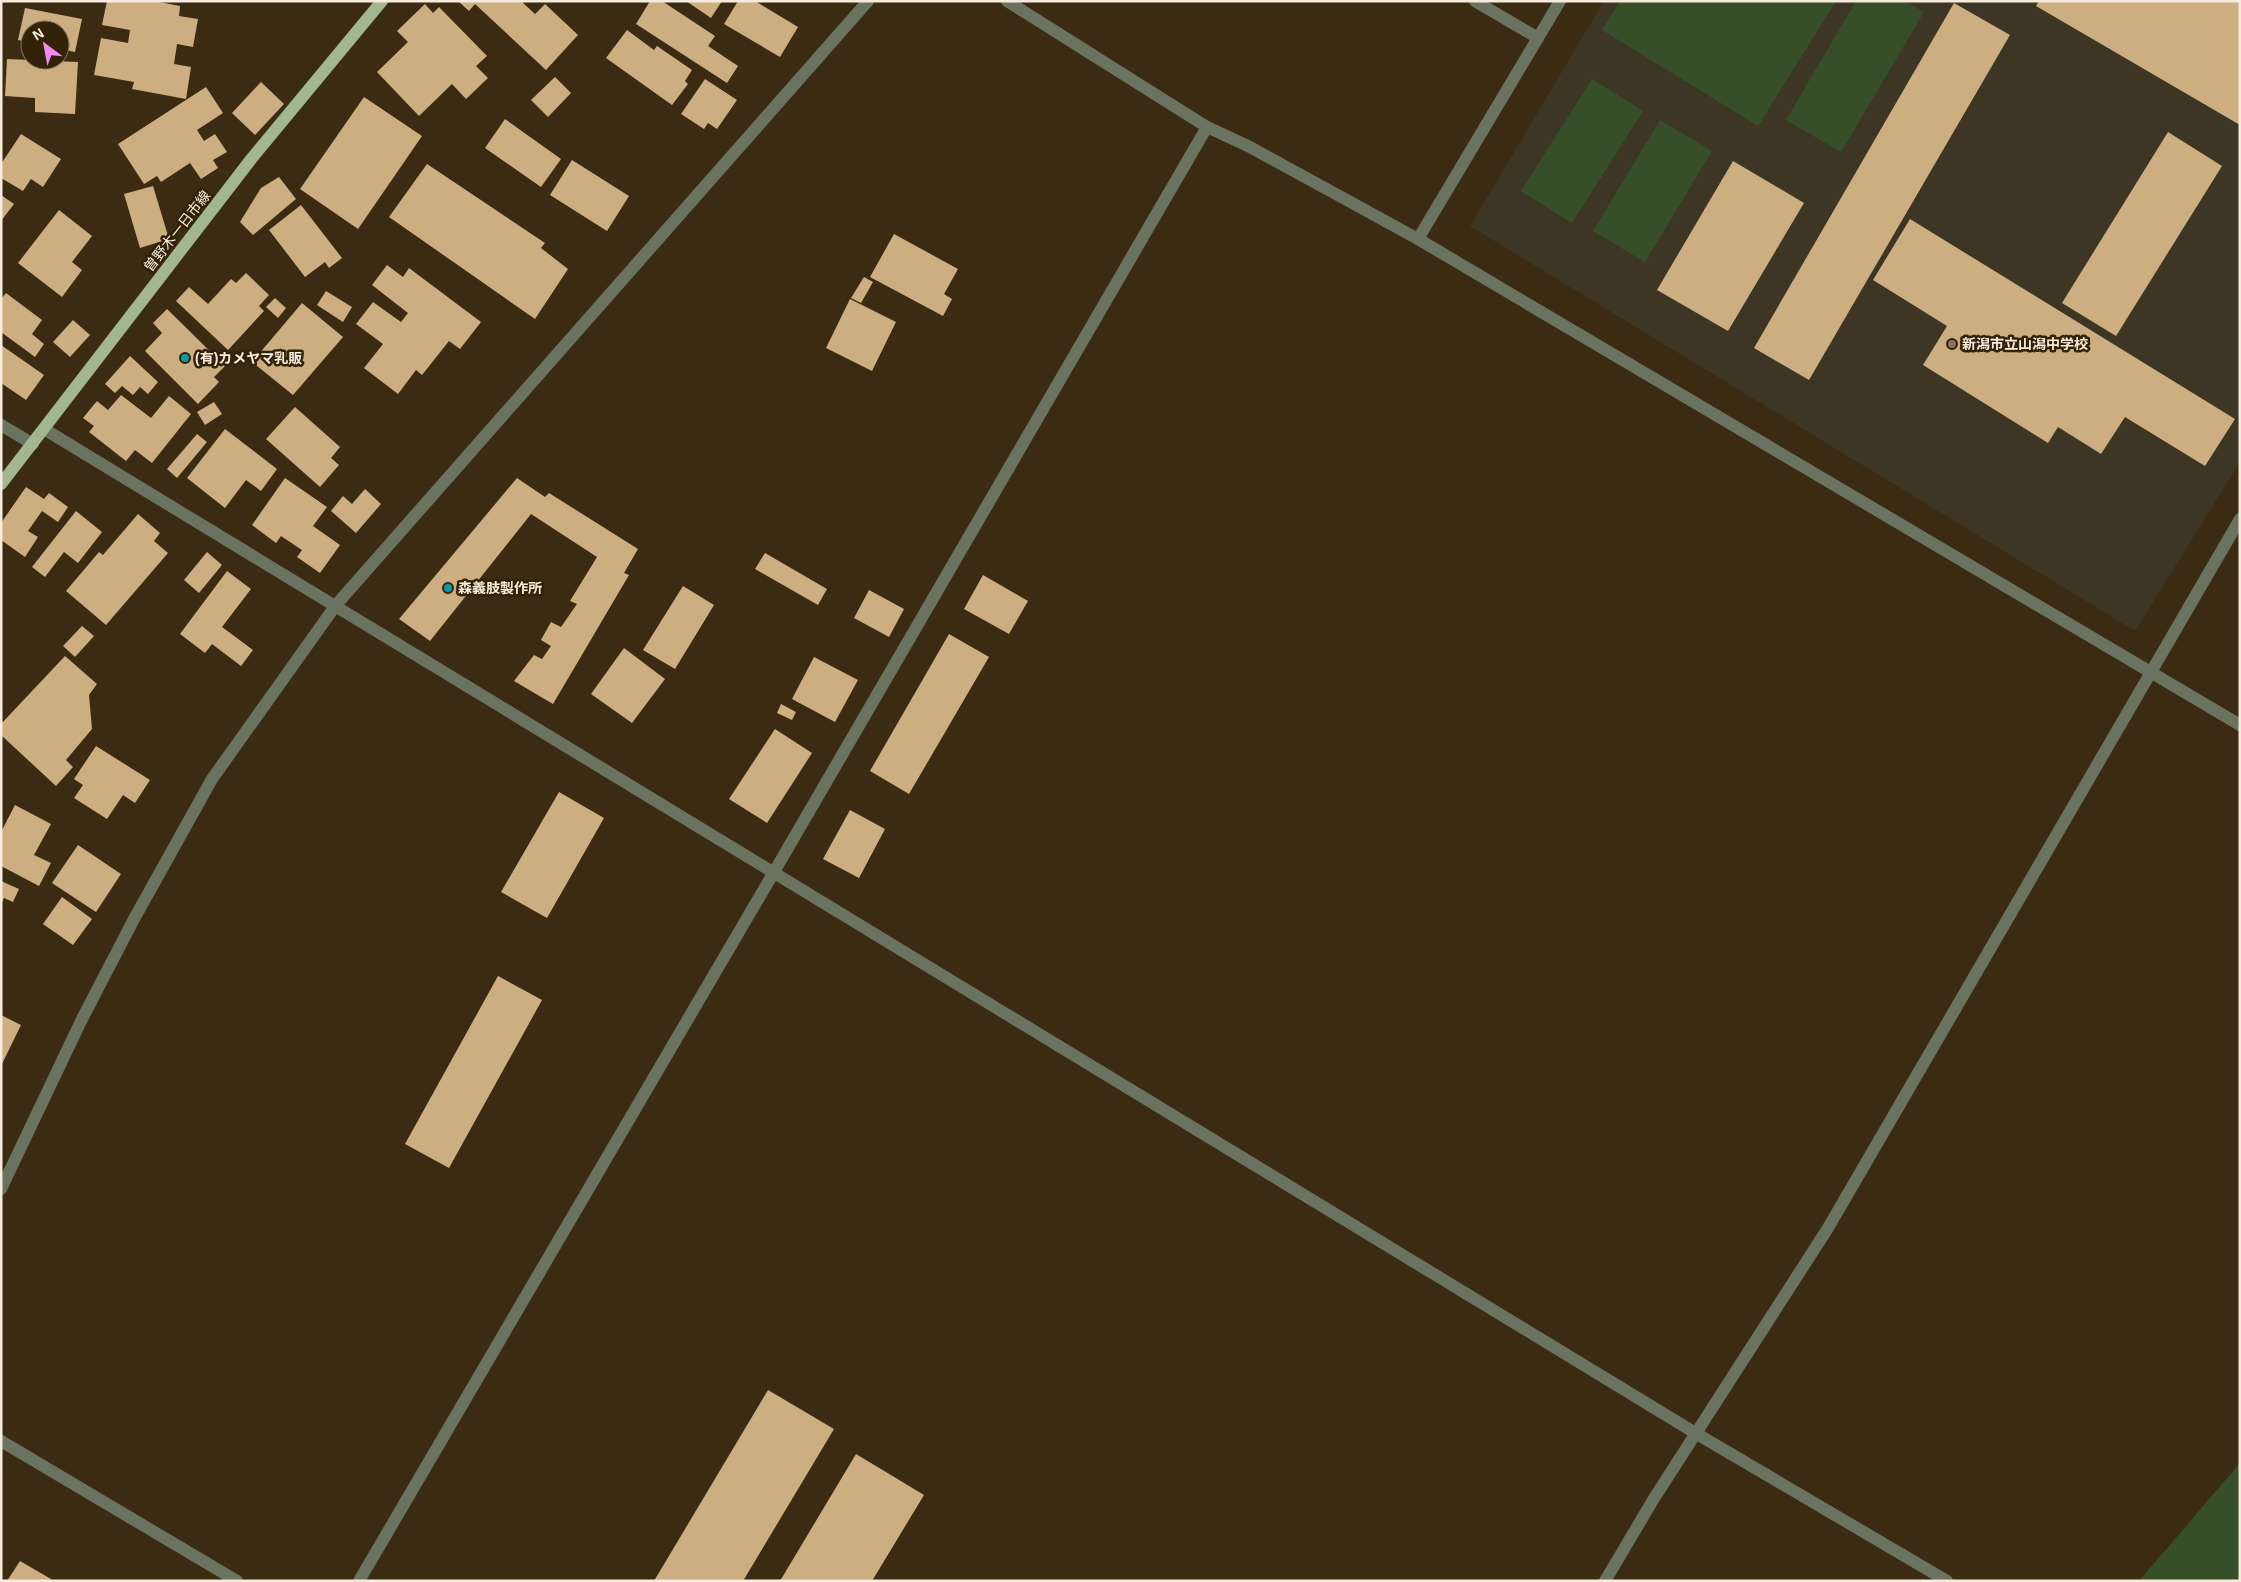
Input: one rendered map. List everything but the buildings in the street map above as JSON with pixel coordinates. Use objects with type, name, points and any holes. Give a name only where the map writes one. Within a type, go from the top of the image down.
[{"type":"main road","name":"曽野木一日市線","points":[[1,484],[252,158],[382,1]]},
{"type":"street","points":[[1,1189],[82,1019],[134,919],[212,779],[336,605],[868,1]]},
{"type":"street","points":[[1007,1],[1207,126],[1248,146],[1418,239],[2240,725]]},
{"type":"street","points":[[1475,1],[1538,38]]},
{"type":"street","points":[[1418,239],[1560,1]]},
{"type":"street","points":[[359,1581],[774,872],[1207,126]]},
{"type":"street","points":[[1,425],[33,444]]},
{"type":"street","points":[[44,430],[336,605],[1697,1434],[1947,1581]]},
{"type":"street","points":[[1606,1581],[1653,1500],[1828,1228],[2240,519]]},
{"type":"street","points":[[1,1441],[237,1581]]},
{"type":"shaded area","name":"新潟市立山潟中学校","points":[[1604,1],[2240,1],[2240,462],[2135,631],[1470,226]]},
{"type":"green space","points":[[1620,1],[1836,1],[1758,126],[1602,30]]},
{"type":"green space","points":[[1856,1],[1905,1],[1924,12],[1841,152],[1786,120]]},
{"type":"green space","points":[[1592,79],[1643,111],[1572,223],[1521,191]]},
{"type":"green space","points":[[1660,120],[1712,151],[1645,262],[1593,231]]},
{"type":"green space","points":[[2240,1463],[2240,1581],[2139,1581]]},
{"type":"place","name":"新潟市立山潟中学校","points":[[1952,344]]},
{"type":"place","name":"(有)カメヤマ乳販","points":[[185,358]]},
{"type":"place","name":"森義肢製作所","points":[[448,588]]}]
